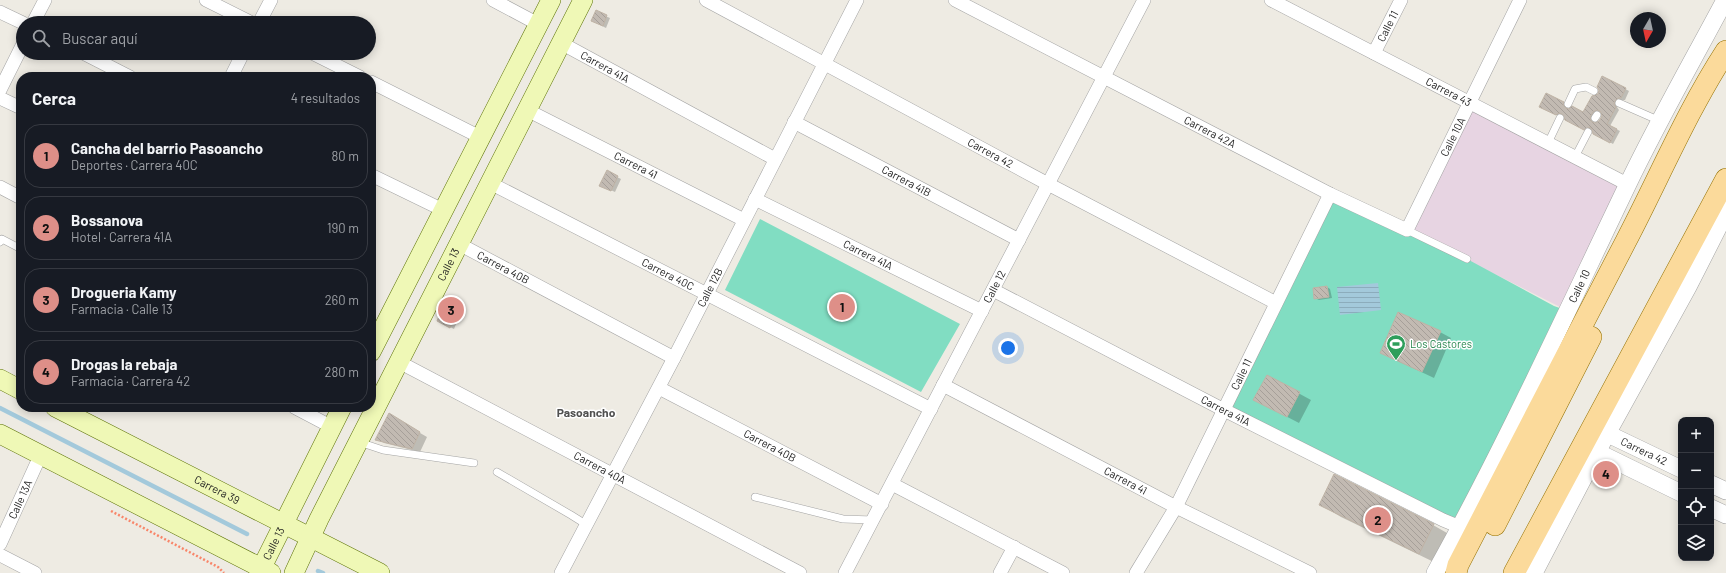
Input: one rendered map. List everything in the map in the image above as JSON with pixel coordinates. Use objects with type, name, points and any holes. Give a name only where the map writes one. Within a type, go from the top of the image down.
[{"type":"main road","points":[[376,336],[551,0]]},
{"type":"main road","name":"Calle 13","points":[[376,407],[583,0]]},
{"type":"main road","points":[[1456,573],[1458,565],[1534,416],[1626,241],[1708,80],[1726,51]]},
{"type":"main road","points":[[1470,573],[1555,409],[1726,67]]},
{"type":"main road","points":[[1514,573],[1726,179]]},
{"type":"main road","points":[[0,379],[16,387]]},
{"type":"main road","name":"Carrera 39","points":[[65,412],[308,542],[380,573]]},
{"type":"main road","name":"Calle 13","points":[[265,567],[281,527],[340,412]]},
{"type":"main road","name":"Calle 13","points":[[294,572],[373,412]]},
{"type":"main road","points":[[0,434],[222,547],[265,567]]},
{"type":"main road","points":[[222,547],[233,560],[240,573]]},
{"type":"street","points":[[37,16],[45,0]]},
{"type":"street","points":[[206,0],[238,16]]},
{"type":"street","points":[[263,16],[271,0]]},
{"type":"street","points":[[493,0],[538,24]]},
{"type":"street","name":"Carrera 42","points":[[706,0],[1048,184],[1276,303]]},
{"type":"street","name":"Calle 12B","points":[[561,573],[674,358],[857,0]]},
{"type":"street","name":"Carrera 42A","points":[[955,0],[1103,78],[1330,194],[1407,230]]},
{"type":"street","name":"Calle 12","points":[[846,573],[1144,0]]},
{"type":"street","name":"Carrera 43","points":[[1271,0],[1628,184]]},
{"type":"street","name":"Calle 11","points":[[1374,53],[1401,0]]},
{"type":"street","name":"Calle 10A","points":[[1407,230],[1520,0]]},
{"type":"street","points":[[1709,30],[1716,0]]},
{"type":"street","name":"Calle 10","points":[[1435,573],[1460,527],[1568,311],[1628,184],[1725,0]]},
{"type":"street","points":[[0,12],[16,20]]},
{"type":"street","name":"Carrera 41A","points":[[561,43],[775,159]]},
{"type":"street","points":[[0,90],[16,58]]},
{"type":"street","points":[[97,60],[120,72]]},
{"type":"street","points":[[234,72],[240,60]]},
{"type":"street","points":[[326,60],[350,72]]},
{"type":"street","points":[[376,85],[480,137]]},
{"type":"street","points":[[0,98],[16,106]]},
{"type":"street","name":"Carrera 41","points":[[527,110],[744,220]]},
{"type":"street","name":"Carrera 41B","points":[[794,122],[1018,240]]},
{"type":"street","points":[[376,177],[443,210]]},
{"type":"street","name":"Carrera 40C","points":[[490,183],[931,409]]},
{"type":"street","points":[[0,187],[16,195]]},
{"type":"street","name":"Calle 11","points":[[1136,573],[1176,507],[1330,194]]},
{"type":"street","points":[[1534,573],[1597,452],[1688,287],[1718,228],[1726,197]]},
{"type":"street","name":"Carrera 41A","points":[[755,199],[982,311]]},
{"type":"street","name":"Carrera 40B","points":[[459,244],[674,358]]},
{"type":"street","name":"Carrera 41A","points":[[993,290],[1224,410],[1443,520],[1460,527]]},
{"type":"street","name":"Carrera 40A","points":[[399,362],[800,573]]},
{"type":"street","name":"Carrera 41","points":[[943,385],[1176,507],[1310,573]]},
{"type":"street","name":"Carrera 40B","points":[[658,388],[882,504]]},
{"type":"street","points":[[304,412],[332,427]]},
{"type":"street","name":"Carrera 42","points":[[1608,434],[1678,468]]},
{"type":"street","name":"Carrera 42","points":[[1597,452],[1678,492]]},
{"type":"street","name":"Calle 13A","points":[[0,544],[40,454]]},
{"type":"street","points":[[892,484],[1063,573]]},
{"type":"street","points":[[1714,485],[1726,491]]},
{"type":"street","points":[[1714,509],[1726,515]]},
{"type":"street","points":[[1000,573],[1014,547]]},
{"type":"street","points":[[0,555],[35,573]]},
{"type":"lane","points":[[1568,104],[1575,89],[1586,87],[1594,91]]},
{"type":"lane","points":[[1619,103],[1660,121]]},
{"type":"lane","points":[[1548,143],[1560,118]]},
{"type":"lane","points":[[1575,157],[1588,132]]},
{"type":"lane","name":"Carrera 42A","points":[[1407,230],[1467,259]]},
{"type":"lane","points":[[0,242],[2,239],[16,246]]},
{"type":"lane","points":[[358,442],[383,450],[474,463]]},
{"type":"lane","points":[[496,472],[571,514],[587,525]]},
{"type":"lane","points":[[755,497],[843,518],[873,520]]},
{"type":"path","points":[[108,510],[218,567],[224,573]]},
{"type":"shaded area","points":[[1470,103],[1627,184],[1568,311],[1407,230]]},
{"type":"green space","name":"Los Castores","points":[[1330,194],[1467,259],[1554,306],[1568,311],[1460,527],[1224,410]]},
{"type":"green space","points":[[760,219],[960,324],[921,392],[725,290]]},
{"type":"water","points":[[1378,283],[1381,310],[1340,315],[1337,287]]},
{"type":"building","points":[[596,10],[607,15],[603,26],[591,21]]},
{"type":"building","points":[[1602,76],[1626,88],[1621,98],[1618,98],[1615,101],[1614,104],[1616,107],[1607,124],[1617,129],[1610,143],[1593,134],[1590,127],[1584,130],[1565,120],[1562,114],[1559,113],[1556,115],[1539,107],[1546,93],[1564,102],[1563,105],[1566,108],[1569,109],[1572,106],[1583,112],[1592,96],[1598,94],[1599,90],[1597,87]],"holes":[[[1597,110],[1600,111],[1602,116],[1599,121],[1594,123],[1591,121],[1590,117],[1593,112]]]},
{"type":"building","points":[[607,170],[618,176],[611,191],[599,186]]},
{"type":"building","points":[[1327,286],[1329,297],[1314,299],[1313,288]]},
{"type":"building","points":[[446,301],[461,309],[456,319],[454,318],[450,328],[437,321]]},
{"type":"building","points":[[1398,312],[1441,331],[1422,372],[1380,353]]},
{"type":"building","points":[[1267,375],[1300,392],[1287,417],[1253,400]]},
{"type":"building","points":[[389,413],[420,432],[412,449],[375,440]]},
{"type":"building","points":[[1334,474],[1434,524],[1419,554],[1319,505]]},
{"type":"waterway","points":[[0,408],[247,534]]},
{"type":"waterway","points":[[318,571],[323,573]]},
{"type":"place","name":"Cancha del barrio Pasoancho","points":[[842,307]]},
{"type":"place","name":"Drogueria Kamy","points":[[451,310]]},
{"type":"place","name":"Los Castores","points":[[1396,361]]},
{"type":"place","name":"Drogas la rebaja","points":[[1606,474]]},
{"type":"place","name":"Bossanova","points":[[1378,520]]},
{"type":"district","name":"Pasoancho","points":[[586,413]]}]
